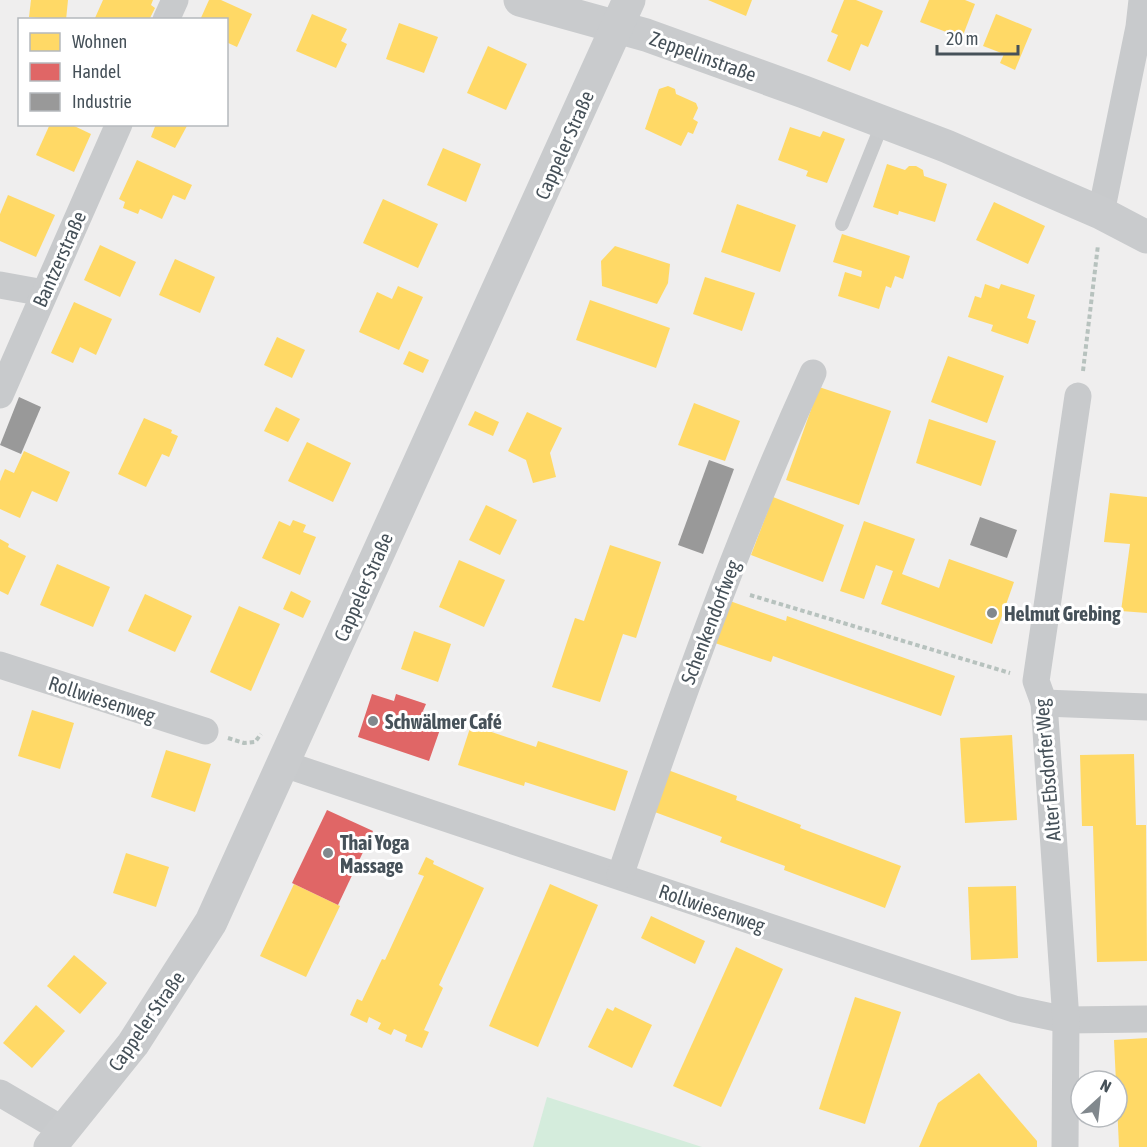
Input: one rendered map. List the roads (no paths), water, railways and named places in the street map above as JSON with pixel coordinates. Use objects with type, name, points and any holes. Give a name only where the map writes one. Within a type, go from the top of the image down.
[{"type":"main road","name":"Zeppelinstraße","points":[[520,0],[622,13],[646,35],[946,146],[1101,213],[1147,237]]},
{"type":"main road","name":"Cappeler Straße","points":[[56,1138],[133,1044],[211,922],[622,13]]},
{"type":"street","points":[[167,18],[175,0]]},
{"type":"street","points":[[1101,213],[1139,27],[1142,0]]},
{"type":"street","name":"Bantzerstraße","points":[[0,394],[118,126]]},
{"type":"street","points":[[0,285],[44,293]]},
{"type":"street","name":"Schenkendorfweg","points":[[620,876],[682,694],[765,477],[813,372]]},
{"type":"street","name":"Alter Ebsdorfer Weg","points":[[1065,1147],[1066,1020],[1040,692],[1078,396]]},
{"type":"street","name":"Rollwiesenweg","points":[[0,665],[205,731]]},
{"type":"street","points":[[1040,692],[1147,707]]},
{"type":"street","name":"Rollwiesenweg","points":[[284,764],[1014,1009],[1066,1020],[1147,1018]]},
{"type":"street","points":[[0,1093],[56,1138]]},
{"type":"lane","points":[[842,224],[883,122]]},
{"type":"place","name":"Helmut Grebing","points":[[992,613]]},
{"type":"place","name":"Schwälmer Café","points":[[373,721]]},
{"type":"place","name":"Thai Yoga Massage","points":[[328,853]]}]
